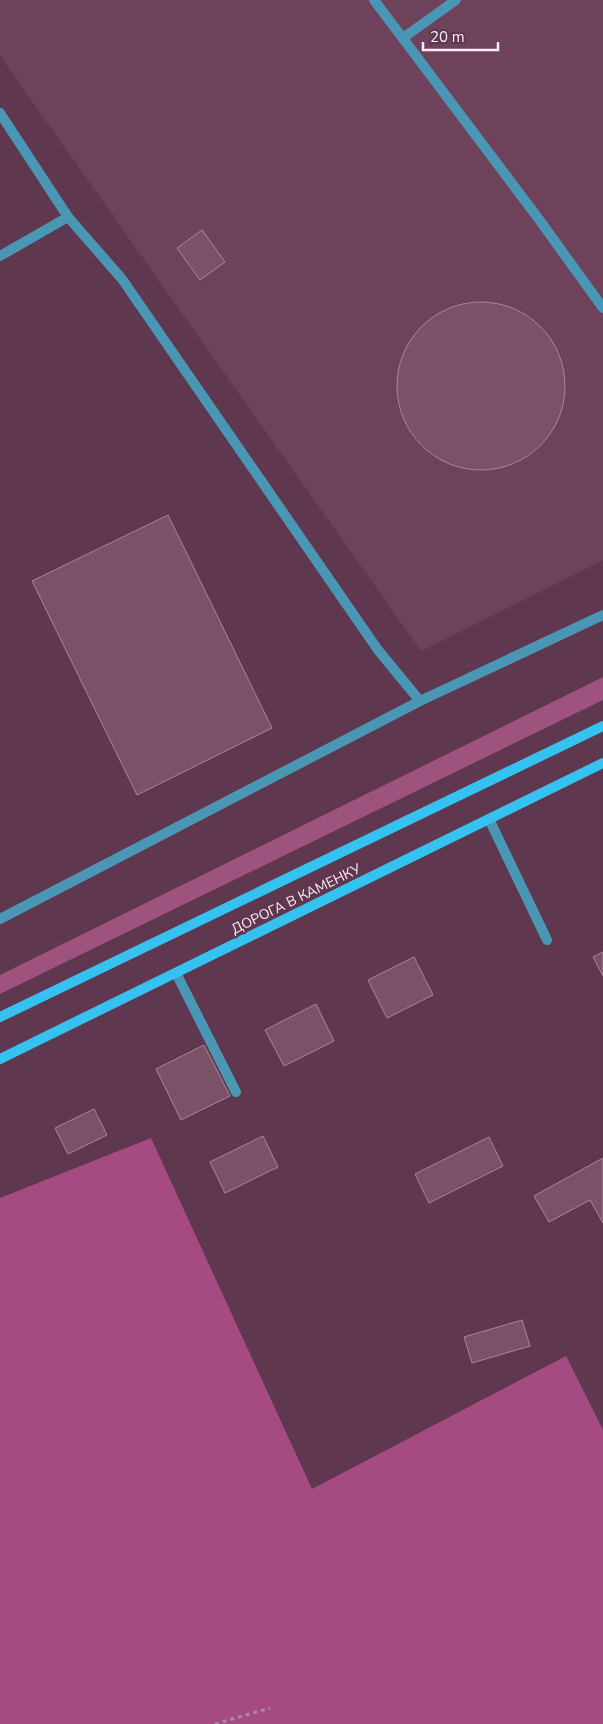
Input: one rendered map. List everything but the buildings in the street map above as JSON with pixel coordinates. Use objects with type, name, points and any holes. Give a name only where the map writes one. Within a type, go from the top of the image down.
[{"type":"main road","name":"ДОРОГА В КАМЕНКУ","points":[[0,1018],[603,726]]},
{"type":"main road","name":"ДОРОГА В КАМЕНКУ","points":[[0,1059],[603,763]]},
{"type":"lane","points":[[374,0],[538,218],[603,308]]},
{"type":"lane","points":[[403,38],[456,0]]},
{"type":"lane","points":[[0,113],[68,217],[122,279],[378,650],[420,701]]},
{"type":"lane","points":[[0,256],[68,217]]},
{"type":"lane","points":[[0,919],[420,701],[603,615]]},
{"type":"lane","points":[[489,819],[547,940]]},
{"type":"lane","points":[[176,973],[236,1092]]},
{"type":"path","points":[[215,1724],[270,1708]]},
{"type":"shaded area","points":[[0,0],[603,0],[603,560],[421,651],[0,56]]},
{"type":"shaded area","points":[[603,677],[603,700],[0,994],[0,975]]},
{"type":"shaded area","points":[[151,1138],[312,1489],[566,1356],[603,1430],[603,1724],[0,1724],[0,1198]]}]
